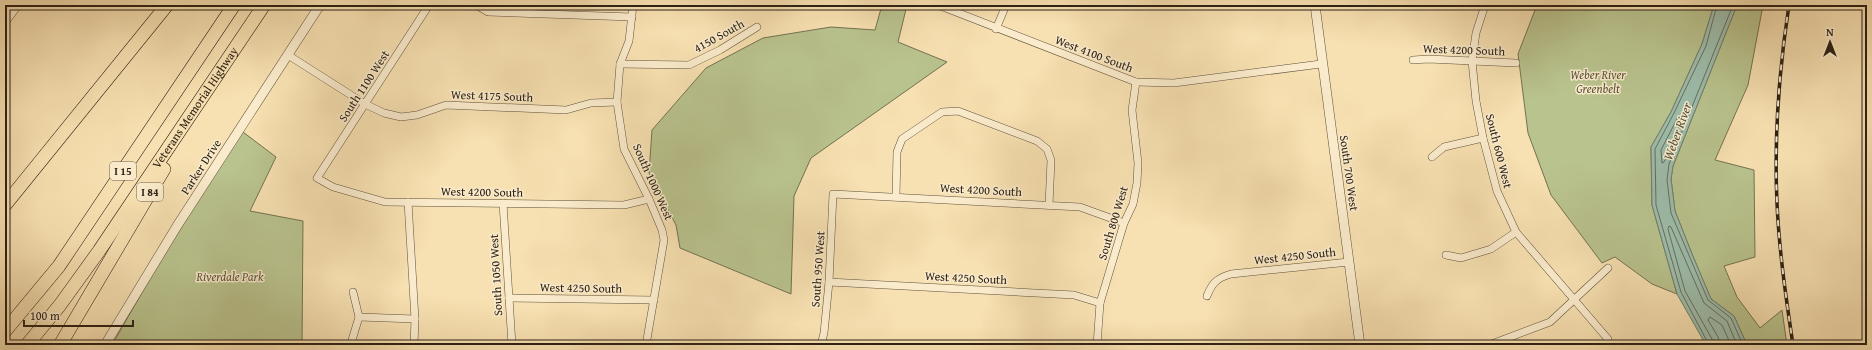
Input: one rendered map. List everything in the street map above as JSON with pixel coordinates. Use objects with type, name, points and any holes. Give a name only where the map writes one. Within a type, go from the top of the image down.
[{"type":"highway","points":[[5,206],[167,5]]},
{"type":"highway","name":"Veterans Memorial Highway","points":[[5,331],[59,266],[234,5]]},
{"type":"highway","name":"Veterans Memorial Highway","points":[[27,345],[83,274],[264,5]]},
{"type":"highway","name":"I 84","points":[[60,345],[241,40]]},
{"type":"street","points":[[5,21],[17,5]]},
{"type":"street","name":"Parker Drive","points":[[105,345],[177,226],[320,5]]},
{"type":"street","name":"South 1100 West","points":[[317,178],[429,5]]},
{"type":"street","points":[[476,5],[488,12],[632,17]]},
{"type":"street","name":"South 1000 West","points":[[633,5],[629,41],[620,64],[617,102],[624,149],[649,199],[662,230],[664,240],[646,345]]},
{"type":"street","name":"West 4100 South","points":[[938,5],[996,29],[1136,82],[1174,83],[1321,64]]},
{"type":"street","points":[[996,29],[1006,5]]},
{"type":"street","name":"South 700 West","points":[[1315,5],[1321,64],[1360,345]]},
{"type":"street","name":"South 600 West","points":[[1485,5],[1476,34],[1472,61],[1476,101],[1483,138],[1497,191],[1516,232],[1575,300],[1606,342]]},
{"type":"street","name":"4150 South","points":[[620,64],[689,65],[720,50],[757,27]]},
{"type":"street","name":"West 4175 South","points":[[288,55],[365,104],[384,113],[401,117],[416,115],[446,105],[566,110],[591,103],[617,102]]},
{"type":"street","name":"West 4200 South","points":[[1413,60],[1428,59],[1516,63]]},
{"type":"street","name":"South 800 West","points":[[1097,345],[1100,304],[1124,223],[1133,204],[1137,183],[1138,162],[1132,110],[1136,82]]},
{"type":"street","points":[[896,197],[897,152],[902,139],[942,112],[958,111],[1037,141],[1047,149],[1051,160],[1049,205]]},
{"type":"street","points":[[1432,157],[1444,147],[1483,138]]},
{"type":"street","name":"West 4200 South","points":[[317,178],[333,187],[385,202],[624,205],[649,199]]},
{"type":"street","name":"West 4200 South","points":[[834,194],[1080,207],[1124,223]]},
{"type":"street","name":"South 950 West","points":[[821,345],[824,333],[829,282],[834,194]]},
{"type":"street","points":[[408,202],[414,345]]},
{"type":"street","name":"South 1050 West","points":[[503,204],[512,345]]},
{"type":"street","points":[[1446,255],[1461,258],[1491,249],[1516,232]]},
{"type":"street","name":"West 4250 South","points":[[1206,296],[1212,284],[1219,278],[1230,274],[1349,262]]},
{"type":"street","points":[[1489,345],[1550,322],[1608,268]]},
{"type":"street","name":"West 4250 South","points":[[829,282],[1074,295],[1100,304]]},
{"type":"street","points":[[352,340],[359,317],[353,292]]},
{"type":"street","name":"West 4250 South","points":[[509,298],[654,300]]},
{"type":"street","points":[[359,317],[414,319]]},
{"type":"green space","points":[[882,5],[907,5],[898,42],[947,62],[811,158],[794,196],[791,294],[680,248],[676,225],[649,173],[652,130],[706,68],[763,38],[831,27],[875,30]]},
{"type":"green space","name":"Weber River Greenbelt","points":[[1537,5],[1714,5],[1702,44],[1671,112],[1651,147],[1652,205],[1677,294],[1652,284],[1615,257],[1602,263],[1551,195],[1528,133],[1518,54]]},
{"type":"green space","points":[[1737,5],[1763,5],[1748,85],[1715,160],[1754,170],[1755,257],[1724,266],[1737,297],[1760,328],[1782,310],[1787,345],[1747,345],[1734,316],[1711,299],[1675,211],[1671,179],[1673,166]]},
{"type":"green space","name":"Riverdale Park","points":[[239,129],[276,157],[250,211],[303,221],[302,345],[112,345],[196,198]]},
{"type":"water","name":"Weber River","points":[[1714,5],[1737,5],[1673,166],[1671,179],[1675,211],[1711,299],[1734,316],[1747,345],[1706,345],[1677,294],[1652,205],[1651,147],[1671,112],[1702,44]]},
{"type":"railway","points":[[1789,5],[1782,54],[1778,104],[1776,178],[1781,256],[1793,345]]}]
